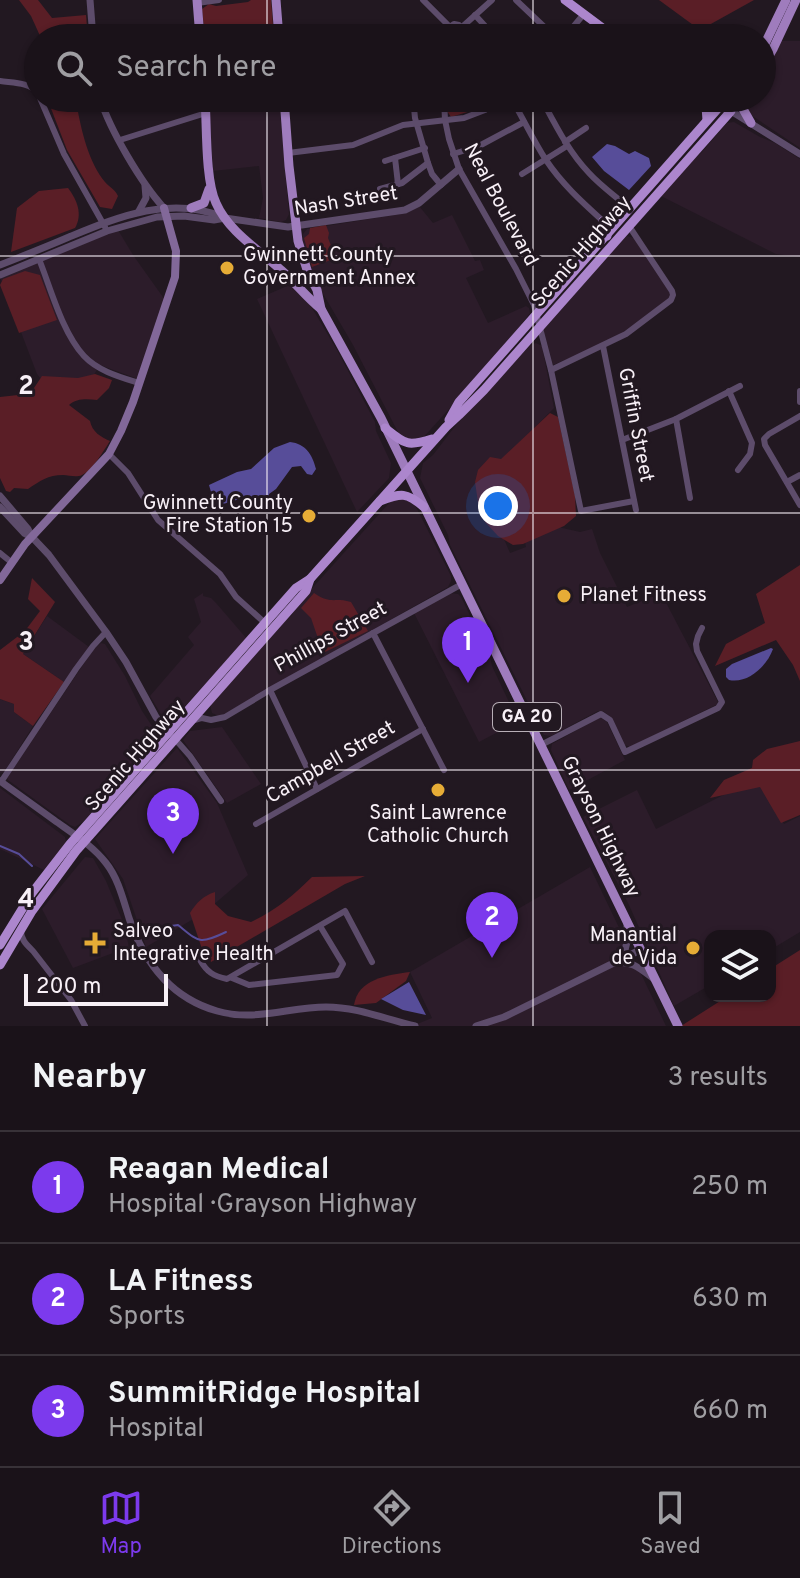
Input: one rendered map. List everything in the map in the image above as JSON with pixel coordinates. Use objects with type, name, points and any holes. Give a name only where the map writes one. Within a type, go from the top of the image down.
[{"type":"highway","points":[[565,0],[596,24]]},
{"type":"highway","points":[[706,112],[707,120]]},
{"type":"highway","name":"Scenic Highway","points":[[0,965],[4,947],[32,893],[269,626],[306,591],[310,579],[377,502],[476,399],[539,327],[707,120],[718,112]]},
{"type":"highway","name":"Scenic Highway","points":[[446,427],[459,402],[607,236],[626,221],[721,112]]},
{"type":"highway","points":[[603,221],[626,221]]},
{"type":"highway","points":[[603,221],[607,236]]},
{"type":"highway","points":[[385,428],[410,444],[436,438]]},
{"type":"highway","points":[[377,502],[404,494],[424,507]]},
{"type":"highway","name":"Scenic Highway","points":[[172,736],[192,721],[269,626]]},
{"type":"highway","name":"Scenic Highway","points":[[4,947],[21,928],[80,839]]},
{"type":"main road","points":[[276,0],[278,24]]},
{"type":"main road","points":[[774,24],[786,0]]},
{"type":"main road","points":[[776,43],[796,0]]},
{"type":"main road","points":[[197,2],[199,24]]},
{"type":"main road","points":[[285,112],[296,226],[303,258],[317,290],[321,309]]},
{"type":"main road","points":[[745,112],[751,123]]},
{"type":"main road","points":[[206,113],[210,182],[217,205],[231,226],[321,309]]},
{"type":"main road","points":[[191,208],[204,203],[210,182]]},
{"type":"main road","points":[[0,580],[32,537],[109,454],[121,431],[177,269],[176,251],[165,212]]},
{"type":"main road","points":[[297,285],[296,278],[303,258]]},
{"type":"main road","name":"Grayson Highway","points":[[321,309],[406,470],[678,1026]]},
{"type":"street","points":[[90,0],[92,24]]},
{"type":"street","points":[[197,2],[219,0]]},
{"type":"street","points":[[423,0],[447,24]]},
{"type":"street","points":[[465,24],[492,0]]},
{"type":"street","points":[[516,0],[541,24]]},
{"type":"street","points":[[475,15],[483,24]]},
{"type":"street","points":[[576,24],[583,15]]},
{"type":"street","points":[[0,81],[24,85]]},
{"type":"street","points":[[46,112],[64,154],[107,231]]},
{"type":"street","points":[[106,112],[145,186],[165,212]]},
{"type":"street","points":[[415,112],[428,163],[441,185]]},
{"type":"street","name":"Neal Boulevard","points":[[445,112],[459,169],[529,294],[537,316],[581,511],[634,501]]},
{"type":"street","points":[[288,153],[353,145],[396,126],[480,112]]},
{"type":"street","points":[[519,112],[546,160],[569,190],[603,221]]},
{"type":"street","points":[[550,112],[566,144],[592,176],[622,202]]},
{"type":"street","points":[[736,112],[800,154]]},
{"type":"street","points":[[120,140],[206,113]]},
{"type":"street","points":[[453,154],[479,146],[524,122]]},
{"type":"street","points":[[522,174],[546,160],[586,128]]},
{"type":"street","points":[[385,161],[425,148]]},
{"type":"street","points":[[395,158],[398,184]]},
{"type":"street","points":[[380,189],[405,181],[428,163]]},
{"type":"street","name":"Nash Street","points":[[0,275],[107,231],[165,212],[191,208],[225,218],[296,226],[405,210],[419,203],[459,169]]},
{"type":"street","points":[[139,211],[146,198],[145,186]]},
{"type":"street","name":"Nash Street","points":[[0,265],[139,211],[214,220],[225,218]]},
{"type":"street","points":[[551,370],[603,346],[671,300],[673,295],[626,221]]},
{"type":"street","points":[[39,259],[69,333],[84,356],[112,375],[139,383]]},
{"type":"street","name":"Griffin Street","points":[[603,346],[636,510]]},
{"type":"street","points":[[622,440],[676,419],[740,386]]},
{"type":"street","points":[[729,391],[752,443],[750,454],[738,470]]},
{"type":"street","points":[[800,391],[800,402]]},
{"type":"street","points":[[800,416],[764,439],[800,505]]},
{"type":"street","points":[[676,419],[690,498]]},
{"type":"street","points":[[109,454],[128,473],[158,520],[220,574],[236,597],[269,626]]},
{"type":"street","points":[[787,482],[800,475]]},
{"type":"street","points":[[0,496],[106,632],[156,717],[190,756],[221,801]]},
{"type":"street","points":[[0,507],[24,533],[32,537]]},
{"type":"street","points":[[0,553],[11,562]]},
{"type":"street","name":"Phillips Street","points":[[192,721],[225,717],[462,584]]},
{"type":"street","points":[[541,745],[601,714],[610,720],[625,752],[718,708],[722,702],[697,651],[702,628]]},
{"type":"street","points":[[106,632],[76,669],[1,781],[102,858],[114,875],[136,939],[150,964],[170,986],[190,1000],[236,1015],[266,1015],[335,1007],[415,1026]]},
{"type":"street","points":[[373,633],[444,770]]},
{"type":"street","points":[[270,690],[317,789]]},
{"type":"street","points":[[209,701],[208,709],[216,718]]},
{"type":"street","name":"Campbell Street","points":[[256,824],[423,729]]},
{"type":"street","points":[[200,960],[207,971],[216,977],[232,978],[345,911],[372,962]]},
{"type":"street","points":[[623,958],[627,923]]},
{"type":"street","points":[[232,978],[249,985],[337,975],[343,964],[320,926]]},
{"type":"street","points":[[21,928],[26,945],[71,1000],[83,1023],[76,1026]]},
{"type":"street","points":[[4,947],[26,945]]},
{"type":"street","points":[[476,1026],[504,1017],[640,950]]},
{"type":"street","points":[[610,964],[631,963],[654,979]]},
{"type":"shaded area","points":[[19,0],[38,0],[52,18],[86,15],[87,24],[35,24]]},
{"type":"shaded area","points":[[271,0],[273,24],[204,24],[202,9],[209,4]]},
{"type":"shaded area","points":[[659,0],[754,0],[711,24],[692,24]]},
{"type":"shaded area","points":[[781,41],[800,41],[800,148],[748,113],[776,112],[776,49]]},
{"type":"shaded area","points":[[52,112],[78,112],[94,165],[118,196],[112,209],[100,207],[67,150]]},
{"type":"shaded area","points":[[209,112],[280,112],[289,214],[286,220],[259,218],[263,198],[259,166],[213,171]]},
{"type":"shaded area","points":[[448,112],[467,112],[451,117]]},
{"type":"shaded area","points":[[734,122],[800,159],[800,257],[776,254],[659,195],[727,123]]},
{"type":"shaded area","points":[[607,144],[629,154],[635,151],[649,158],[651,166],[629,190],[604,171],[592,157]]},
{"type":"shaded area","points":[[68,188],[78,207],[79,218],[75,228],[11,252],[17,208],[39,191]]},
{"type":"shaded area","points":[[419,206],[433,223],[452,215],[475,261],[480,260],[484,270],[466,278],[488,323],[526,306],[530,313],[497,356],[416,442],[400,436],[315,280],[302,238],[307,229],[407,213]]},
{"type":"shaded area","points":[[326,225],[336,258],[312,267],[304,238],[310,228]]},
{"type":"shaded area","points":[[118,230],[165,300],[138,379],[100,365],[83,392],[49,389],[37,374],[0,277]]},
{"type":"shaded area","points":[[627,236],[634,238],[670,293],[669,298],[606,343],[553,365],[543,328]]},
{"type":"shaded area","points":[[25,271],[40,275],[57,320],[19,333],[0,285],[3,279]]},
{"type":"shaded area","points":[[292,284],[309,303],[337,350],[375,422],[391,463],[389,478],[357,512],[257,299]]},
{"type":"shaded area","points":[[536,343],[542,346],[554,408],[480,483],[510,553],[526,547],[524,538],[554,526],[580,532],[592,529],[600,553],[627,607],[661,593],[718,702],[630,747],[625,745],[612,718],[603,711],[551,736],[544,735],[420,478],[423,463],[503,373]]},
{"type":"shaded area","points":[[95,374],[112,380],[109,388],[97,400],[79,400],[69,405],[90,421],[97,434],[110,441],[98,460],[80,476],[53,476],[28,489],[6,491],[0,478],[0,397],[18,395],[34,388],[42,376],[78,378]]},
{"type":"shaded area","points":[[550,413],[558,417],[575,495],[576,516],[564,526],[523,544],[513,545],[498,536],[485,522],[479,509],[475,482],[478,470],[490,457],[501,459]]},
{"type":"shaded area","points":[[290,442],[304,447],[310,454],[316,469],[312,475],[301,466],[292,467],[269,494],[269,502],[261,503],[249,496],[220,505],[213,499],[209,485],[251,469],[274,448]]},
{"type":"shaded area","points":[[398,497],[414,503],[451,576],[448,587],[229,712],[219,716],[212,713],[210,705],[277,627],[292,615],[297,605],[390,502]]},
{"type":"shaded area","points":[[800,565],[800,681],[776,640],[715,666],[726,644],[765,623],[756,594]]},
{"type":"shaded area","points":[[32,578],[55,602],[23,654],[64,682],[33,726],[14,712],[14,704],[0,699],[0,650],[25,631],[40,611],[28,599]]},
{"type":"shaded area","points":[[203,593],[216,603],[247,639],[172,720],[164,719],[150,696],[194,645],[188,637],[201,622],[194,599]]},
{"type":"shaded area","points":[[314,593],[329,600],[351,602],[368,631],[323,653],[311,618],[301,608]]},
{"type":"shaded area","points":[[450,593],[461,597],[515,715],[521,720],[479,742],[414,613]]},
{"type":"shaded area","points":[[47,616],[89,647],[64,682],[23,654]]},
{"type":"shaded area","points":[[101,643],[105,644],[125,676],[154,729],[155,737],[84,821],[75,827],[7,778],[93,650]]},
{"type":"shaded area","points":[[771,648],[766,662],[750,676],[736,681],[726,677],[726,669],[732,664]]},
{"type":"shaded area","points":[[0,699],[14,704],[14,712],[33,726],[4,772],[0,773]]},
{"type":"shaded area","points":[[600,717],[607,722],[625,760],[569,790],[551,750],[552,744]]},
{"type":"shaded area","points":[[222,727],[261,784],[227,803],[183,740],[190,731]]},
{"type":"shaded area","points":[[800,741],[800,815],[781,823],[760,787],[710,798],[724,780],[752,768],[753,760],[767,749]]},
{"type":"shaded area","points":[[177,748],[217,803],[248,875],[205,912],[146,947],[123,879],[95,839]]},
{"type":"shaded area","points":[[759,777],[784,824],[800,816],[800,932],[776,946],[776,930],[704,930],[704,988],[674,1006],[629,905],[583,817],[637,790],[656,829]]},
{"type":"shaded area","points":[[0,788],[65,837],[66,842],[46,871],[0,849]]},
{"type":"shaded area","points":[[85,857],[93,858],[106,881],[123,922],[129,947],[73,968],[42,909]]},
{"type":"shaded area","points":[[590,867],[666,1026],[412,1026],[432,1018],[410,972]]},
{"type":"shaded area","points":[[365,876],[345,884],[211,962],[208,953],[202,949],[190,913],[201,900],[215,892],[215,904],[228,916],[251,922],[284,902],[312,877]]},
{"type":"shaded area","points":[[800,950],[800,1026],[681,1026],[719,1002],[776,1002],[776,965]]},
{"type":"shaded area","points":[[410,972],[406,981],[376,1003],[354,1005],[361,989],[367,984],[383,977]]},
{"type":"shaded area","points":[[409,982],[426,1015],[403,1010],[381,999]]},
{"type":"waterway","points":[[0,846],[19,854],[32,866]]},
{"type":"waterway","points":[[144,930],[178,925],[200,940],[226,932]]},
{"type":"place","name":"Gwinnett County Government Annex","points":[[227,268]]},
{"type":"place","name":"Gwinnett County Fire Station 15","points":[[309,516]]},
{"type":"place","name":"Planet Fitness","points":[[564,596]]},
{"type":"place","name":"Reagan Medical","points":[[468,683]]},
{"type":"place","name":"Saint Lawrence Catholic Church","points":[[438,790]]},
{"type":"place","name":"SummitRidge Hospital","points":[[173,854]]},
{"type":"place","name":"Salveo Integrative Health","points":[[95,943]]},
{"type":"place","name":"Manantial de Vida","points":[[693,948]]},
{"type":"place","name":"LA Fitness","points":[[492,958]]}]
